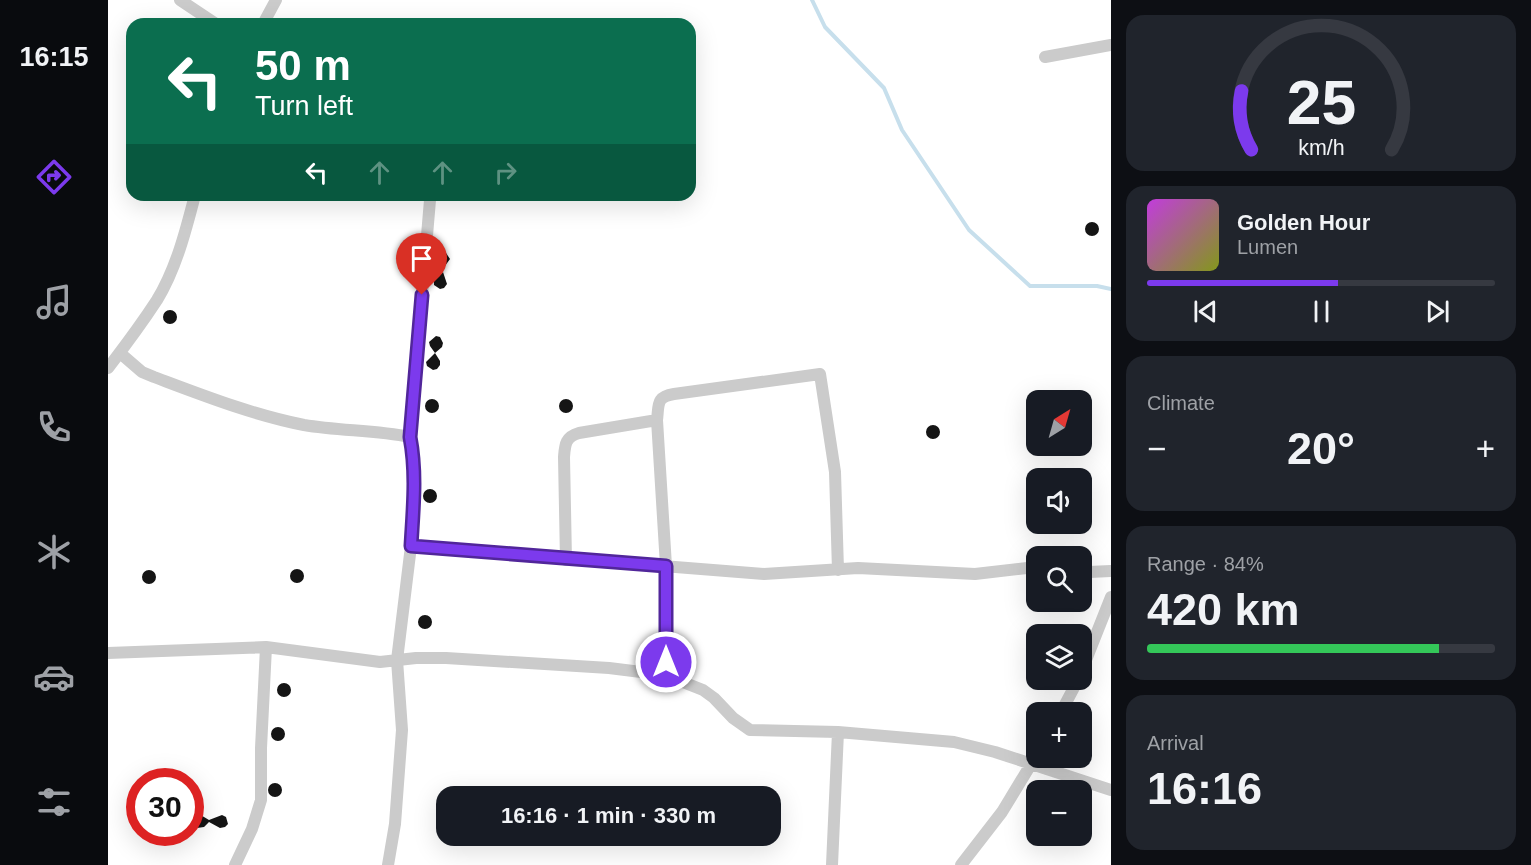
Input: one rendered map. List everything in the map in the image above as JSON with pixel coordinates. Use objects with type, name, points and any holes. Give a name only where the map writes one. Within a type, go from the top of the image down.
[{"type":"street","points":[[180,0],[207,18]]},
{"type":"street","points":[[266,18],[276,0]]},
{"type":"street","points":[[1045,57],[1111,45]]},
{"type":"street","points":[[108,367],[158,299],[180,248],[193,201]]},
{"type":"street","points":[[388,865],[395,824],[402,730],[397,660],[411,546],[414,459],[410,437],[430,201]]},
{"type":"street","points":[[120,353],[142,372],[265,415],[305,425],[387,432],[410,437]]},
{"type":"street","points":[[665,675],[666,566],[657,420],[658,404],[665,395],[820,374],[835,472],[838,570]]},
{"type":"street","points":[[566,560],[564,457],[566,441],[572,435],[579,433],[657,420]]},
{"type":"street","points":[[411,546],[566,560],[764,573],[884,569],[975,574],[1026,568]]},
{"type":"street","points":[[1092,572],[1111,571]]},
{"type":"street","points":[[1092,645],[1111,597]]},
{"type":"street","points":[[235,865],[252,829],[261,800],[266,647]]},
{"type":"street","points":[[108,653],[266,647],[380,662],[446,658],[609,668],[665,675],[703,690],[733,718],[750,730],[838,732],[954,742],[1026,758]]},
{"type":"street","points":[[832,865],[838,732]]},
{"type":"street","points":[[960,865],[1002,812],[1029,768]]},
{"type":"street","points":[[1055,768],[1111,790]]},
{"type":"building","points":[[1092,222],[1097,224],[1099,229],[1097,234],[1092,236],[1087,234],[1085,229],[1087,224]]},
{"type":"building","points":[[442,252],[446,253],[450,259],[442,270],[436,258]]},
{"type":"building","points":[[443,272],[447,284],[440,289],[434,285],[434,281]]},
{"type":"building","points":[[170,310],[175,312],[177,317],[175,322],[170,324],[165,322],[163,317],[165,312]]},
{"type":"building","points":[[436,336],[440,337],[443,343],[435,353],[429,342]]},
{"type":"building","points":[[435,353],[440,365],[433,370],[427,366],[426,362]]},
{"type":"building","points":[[432,399],[437,401],[439,406],[437,411],[432,413],[427,411],[425,406],[427,401]]},
{"type":"building","points":[[566,399],[571,401],[573,406],[571,411],[566,413],[561,411],[559,406],[561,401]]},
{"type":"building","points":[[933,425],[938,427],[940,432],[938,437],[933,439],[928,437],[926,432],[928,427]]},
{"type":"building","points":[[430,489],[435,491],[437,496],[435,501],[430,503],[425,501],[423,496],[425,491]]},
{"type":"building","points":[[297,569],[302,571],[304,576],[302,581],[297,583],[292,581],[290,576],[292,571]]},
{"type":"building","points":[[149,570],[154,572],[156,577],[154,582],[149,584],[144,582],[142,577],[144,572]]},
{"type":"building","points":[[425,615],[430,617],[432,622],[430,627],[425,629],[420,627],[418,622],[420,617]]},
{"type":"building","points":[[284,683],[289,685],[291,690],[289,695],[284,697],[279,695],[277,690],[279,685]]},
{"type":"building","points":[[278,727],[283,729],[285,734],[283,739],[278,741],[273,739],[271,734],[273,729]]},
{"type":"building","points":[[275,783],[280,785],[282,790],[280,795],[275,797],[270,795],[268,790],[270,785]]},
{"type":"building","points":[[222,815],[226,817],[228,824],[220,828],[209,822],[204,827],[204,817],[209,820]]},
{"type":"waterway","points":[[812,0],[825,27],[884,88],[902,130],[969,230],[1030,286],[1097,286],[1111,289]]},
{"type":"route","points":[[422,295],[410,437],[414,459],[411,546],[566,560],[666,566],[666,662]]}]
